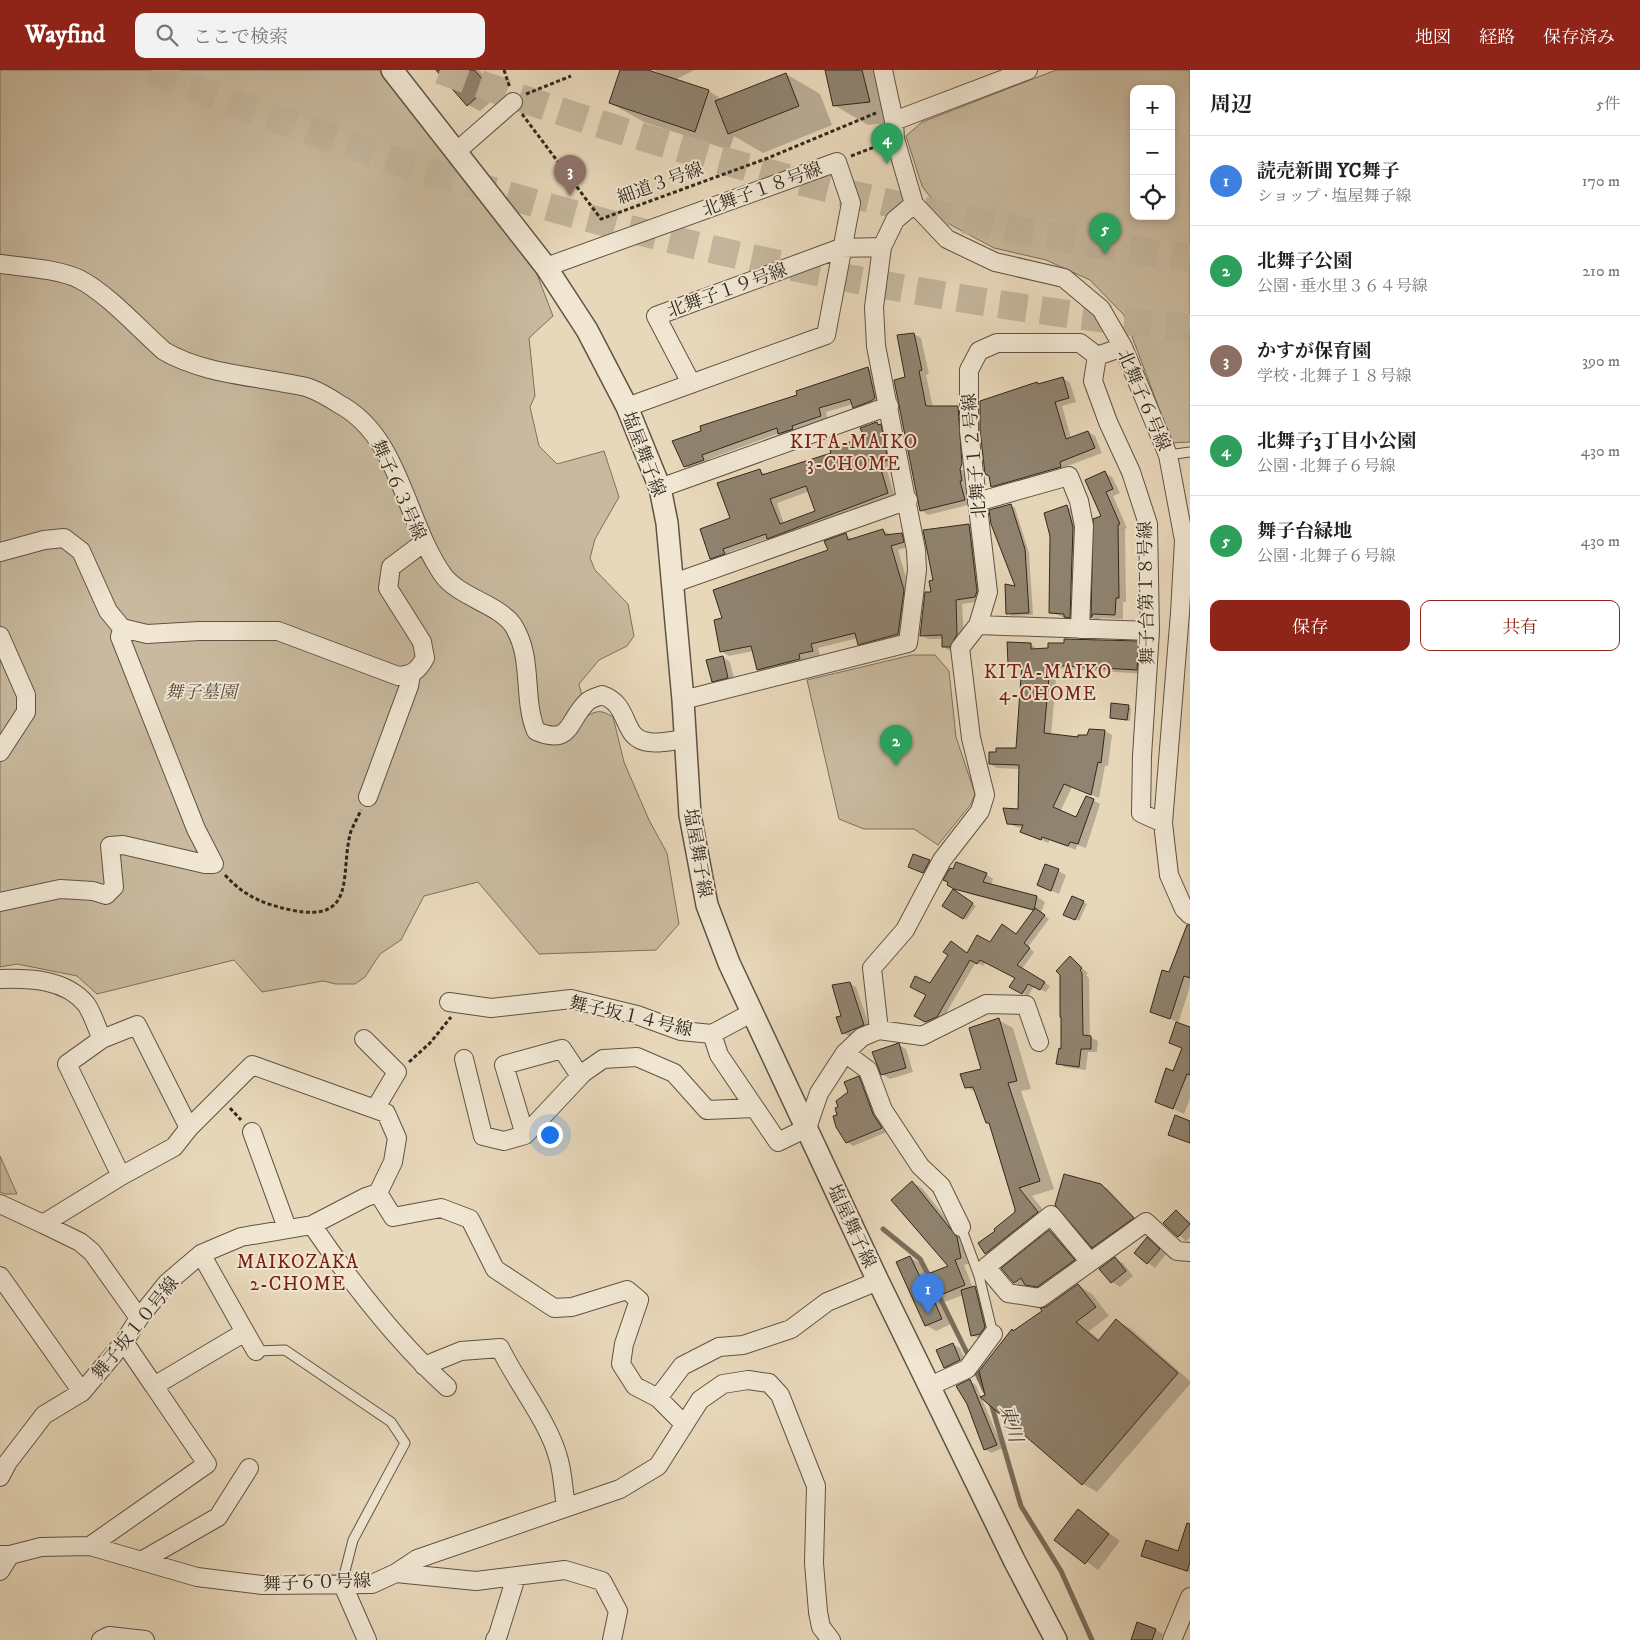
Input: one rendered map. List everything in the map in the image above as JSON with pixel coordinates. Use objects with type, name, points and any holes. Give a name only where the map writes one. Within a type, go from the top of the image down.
[{"type":"street","name":"塩屋舞子線","points":[[392,70],[546,267],[588,330],[627,407],[660,488],[667,523],[674,583],[690,815],[707,905],[730,962],[878,1281],[1014,1560],[1056,1640]]},
{"type":"street","name":"北舞子６号線","points":[[884,70],[894,121],[895,139],[914,204],[947,239],[995,262],[1064,278],[1101,309],[1122,347],[1168,455],[1184,540],[1163,823],[1169,875],[1188,909]]},
{"type":"street","points":[[894,121],[1028,70]]},
{"type":"street","points":[[457,151],[513,102]]},
{"type":"street","name":"北舞子１８号線","points":[[546,267],[837,162],[851,203],[826,335],[627,407]]},
{"type":"street","points":[[683,700],[908,643],[917,570],[908,500],[876,346],[874,307],[882,247],[895,220],[914,204]]},
{"type":"street","points":[[841,248],[882,247]]},
{"type":"street","name":"北舞子１９号線","points":[[691,383],[656,316],[841,248]]},
{"type":"street","name":"舞子６３号線","points":[[0,264],[33,268],[78,279],[100,294],[164,351],[176,358],[205,368],[309,388],[342,405],[364,421],[382,444],[423,543],[444,577],[512,624],[526,658],[530,717],[536,731],[551,737],[564,734],[588,701],[602,695],[612,698],[621,708],[624,720],[635,737],[649,742],[685,739]]},
{"type":"street","name":"北舞子１２号線","points":[[978,625],[988,592],[969,431],[968,370],[979,351],[997,343],[1080,343],[1097,356]]},
{"type":"street","points":[[1097,356],[1122,347]]},
{"type":"street","name":"舞子台第１８号線","points":[[1097,356],[1093,381],[1108,422],[1131,472],[1148,524],[1150,631],[1142,756],[1141,813],[1163,823]]},
{"type":"street","points":[[660,488],[889,406]]},
{"type":"street","points":[[977,502],[1069,476],[1079,501],[1084,526],[1080,629]]},
{"type":"street","points":[[674,583],[908,500]]},
{"type":"street","points":[[0,552],[44,540],[64,538],[81,550],[108,611],[122,628],[147,634],[278,632],[398,676],[411,675],[420,668],[425,658],[422,642],[388,588],[391,567],[423,543]]},
{"type":"street","points":[[880,1030],[872,968],[905,930],[942,860],[980,811],[984,795],[970,738],[960,648],[978,625],[1150,631]]},
{"type":"street","points":[[0,902],[60,889],[93,891],[106,895],[114,887],[110,846],[123,844],[205,864],[214,864],[196,829],[120,638],[122,628]]},
{"type":"street","points":[[0,636],[26,695],[26,712],[0,752]]},
{"type":"street","points":[[368,797],[409,686],[411,675]]},
{"type":"street","points":[[0,979],[47,981],[70,991],[86,1005],[102,1039]]},
{"type":"street","name":"舞子坂１４号線","points":[[454,1004],[490,1008],[570,999],[637,1015],[681,1031],[712,1034]]},
{"type":"street","points":[[753,1012],[712,1034],[719,1055],[778,1142],[807,1128],[820,1093],[845,1053],[862,1037],[880,1030],[922,1036],[986,1004],[1026,1005],[1039,1042]]},
{"type":"street","points":[[121,1176],[67,1064],[102,1039],[137,1025],[189,1128]]},
{"type":"street","points":[[364,1039],[397,1072],[375,1109]]},
{"type":"street","points":[[525,1135],[504,1065],[562,1049],[580,1076]]},
{"type":"street","points":[[845,1053],[868,1070],[883,1110],[920,1166],[941,1186],[961,1227]]},
{"type":"street","points":[[464,1059],[483,1136],[504,1141],[525,1135],[580,1076],[603,1059],[638,1057],[674,1073],[707,1110],[755,1108]]},
{"type":"street","points":[[43,1224],[174,1146],[189,1128],[252,1065],[386,1113],[397,1138],[393,1162],[378,1193],[393,1217],[441,1208],[470,1219],[495,1269],[554,1308],[572,1307],[627,1290],[639,1300],[624,1344],[621,1364],[635,1386],[658,1398],[684,1424]]},
{"type":"street","points":[[252,1132],[287,1228]]},
{"type":"street","name":"舞子坂１０号線","points":[[0,1276],[82,1392],[124,1342],[138,1318],[167,1283],[201,1254],[241,1237],[312,1224],[378,1193]]},
{"type":"street","points":[[0,1204],[80,1242],[92,1252],[138,1318]]},
{"type":"street","points":[[1090,1262],[1051,1215],[986,1267],[1008,1293],[1040,1298],[1146,1222],[1177,1251],[1190,1252]]},
{"type":"street","points":[[312,1224],[344,1272],[424,1366],[447,1387]]},
{"type":"street","points":[[201,1254],[256,1351]]},
{"type":"street","points":[[658,1398],[682,1366],[719,1347],[743,1345],[791,1329],[827,1302],[878,1281]]},
{"type":"street","points":[[154,1386],[245,1332]]},
{"type":"street","points":[[930,1386],[971,1363],[993,1334]]},
{"type":"street","points":[[90,1546],[207,1464],[124,1342]]},
{"type":"street","points":[[424,1366],[461,1352],[500,1348],[514,1377],[547,1430],[558,1457],[566,1506]]},
{"type":"street","points":[[396,1573],[417,1559],[620,1488],[658,1466],[700,1400],[723,1384],[748,1380],[768,1382],[780,1395],[816,1486],[814,1563],[818,1612],[821,1627],[831,1640]]},
{"type":"street","points":[[0,1478],[8,1462],[44,1415],[82,1392]]},
{"type":"street","points":[[142,1560],[218,1518],[249,1468]]},
{"type":"street","name":"舞子６０号線","points":[[5,1555],[41,1547],[90,1546],[197,1577],[262,1585],[372,1584],[396,1573],[476,1581],[516,1578],[565,1570],[602,1581],[618,1611],[612,1640]]},
{"type":"street","points":[[0,1571],[5,1555]]},
{"type":"street","points":[[495,1640],[516,1578]]},
{"type":"street","points":[[342,1583],[367,1640]]},
{"type":"street","points":[[1172,1640],[1190,1597]]},
{"type":"street","points":[[101,1640],[109,1636],[145,1640]]},
{"type":"lane","points":[[1168,455],[1190,452]]},
{"type":"lane","points":[[961,1227],[979,1276],[993,1334]]},
{"type":"lane","points":[[256,1351],[285,1350],[391,1422],[405,1443],[353,1540],[342,1583]]},
{"type":"path","points":[[513,102],[526,94],[572,76]]},
{"type":"path","name":"細道３号線","points":[[513,102],[601,219],[768,158],[863,118]]},
{"type":"path","points":[[837,162],[895,139]]},
{"type":"path","points":[[214,864],[236,888],[266,905],[311,914],[330,908],[337,903],[346,879],[351,831],[368,797]]},
{"type":"path","points":[[397,1072],[430,1043],[454,1004]]},
{"type":"path","points":[[220,1097],[252,1132]]},
{"type":"green space","name":"舞子墓園","points":[[0,70],[382,70],[533,264],[553,316],[529,338],[535,396],[530,407],[539,446],[557,464],[604,451],[619,497],[595,539],[590,558],[595,570],[628,604],[634,636],[627,646],[599,660],[579,684],[587,716],[600,712],[613,717],[624,762],[649,820],[667,853],[679,924],[656,950],[539,954],[478,882],[424,896],[401,940],[380,954],[365,977],[355,984],[336,984],[323,981],[262,992],[234,960],[97,994],[77,976],[17,964],[0,967]]},
{"type":"green space","points":[[1056,70],[1190,70],[1190,442],[1172,443],[1124,315],[1090,280],[1046,260],[994,248],[951,225],[922,186],[906,136],[922,122]]},
{"type":"green space","points":[[912,655],[935,655],[949,671],[956,737],[975,794],[971,804],[938,845],[914,829],[864,829],[839,819],[807,680]]},
{"type":"green space","points":[[0,1156],[17,1194],[0,1192]]},
{"type":"building","points":[[436,70],[474,70],[489,86],[467,106]]},
{"type":"building","points":[[620,70],[648,70],[709,90],[695,132],[609,103]]},
{"type":"building","points":[[825,70],[862,70],[870,102],[833,106]]},
{"type":"building","points":[[786,73],[799,106],[728,134],[715,101]]},
{"type":"building","points":[[914,333],[922,370],[919,371],[926,406],[958,406],[962,464],[960,469],[962,481],[960,481],[965,500],[920,511],[894,380],[905,377],[897,335]]},
{"type":"building","points":[[868,367],[875,398],[853,408],[850,399],[819,408],[821,416],[792,426],[793,429],[778,434],[777,428],[702,455],[704,460],[684,467],[672,441],[701,431],[700,426],[797,395],[796,391]]},
{"type":"building","points":[[1063,377],[1069,398],[1055,402],[1066,439],[1088,431],[1095,448],[1060,462],[1061,467],[991,487],[989,476],[985,474],[980,430],[980,401],[1037,382],[1038,384]]},
{"type":"building","points":[[877,422],[878,425],[881,424],[888,460],[879,463],[888,493],[767,539],[766,534],[723,549],[725,554],[710,559],[700,529],[730,518],[717,483],[760,469],[762,475],[831,453],[830,450],[864,436],[860,428]],"holes":[[[806,486],[815,511],[780,524],[770,499]]]},
{"type":"building","points":[[1105,471],[1113,489],[1106,492],[1120,524],[1118,525],[1119,598],[1116,598],[1115,615],[1093,614],[1091,618],[1093,519],[1101,516],[1085,480]]},
{"type":"building","points":[[1011,504],[1025,549],[1029,613],[1006,614],[1005,584],[1015,586],[991,524],[989,510]]},
{"type":"building","points":[[1067,505],[1073,527],[1070,618],[1064,617],[1064,614],[1049,613],[1050,536],[1044,513]]},
{"type":"building","points":[[969,524],[977,591],[975,597],[956,600],[957,634],[950,647],[942,647],[942,635],[920,636],[925,592],[931,592],[929,581],[933,580],[923,530]]},
{"type":"building","points":[[883,529],[885,535],[902,533],[904,542],[891,546],[904,590],[898,634],[858,645],[855,633],[811,644],[813,651],[799,654],[800,659],[757,670],[751,646],[720,652],[714,620],[722,618],[713,590],[828,550],[824,541],[846,533],[848,540]]},
{"type":"building","points":[[1064,639],[1139,641],[1137,670],[1050,665],[1044,733],[1078,737],[1078,735],[1087,735],[1089,729],[1105,730],[1101,763],[1098,762],[1091,795],[1064,784],[1053,807],[1076,817],[1086,796],[1094,799],[1078,844],[1070,842],[1068,846],[1042,837],[1041,840],[1020,832],[1023,825],[1007,824],[1003,808],[1018,809],[1019,765],[989,764],[989,752],[996,752],[996,748],[1016,748],[1022,663],[1008,663],[1007,642],[1031,643],[1031,649],[1048,648],[1048,643],[1064,643]]},
{"type":"building","points":[[723,656],[728,678],[712,682],[706,660]]},
{"type":"building","points":[[1111,703],[1129,705],[1127,720],[1110,718]]},
{"type":"building","points":[[913,854],[930,860],[923,873],[908,867]]},
{"type":"building","points":[[956,862],[987,873],[983,882],[1037,896],[1034,910],[954,889],[947,885],[948,882],[943,880],[950,868],[953,869]]},
{"type":"building","points":[[1045,864],[1059,869],[1051,891],[1037,885]]},
{"type":"building","points":[[953,889],[973,903],[963,919],[942,906]]},
{"type":"building","points":[[1072,896],[1084,901],[1075,920],[1063,915]]},
{"type":"building","points":[[1035,908],[1045,915],[1024,943],[1030,948],[1017,965],[1045,982],[1040,990],[1028,984],[1022,994],[1009,987],[1015,978],[980,960],[977,964],[970,960],[937,1017],[925,1022],[914,1016],[926,995],[910,987],[915,976],[930,983],[948,955],[943,952],[951,941],[967,953],[977,935],[990,942],[1002,924],[1016,934]]},
{"type":"building","points":[[1187,925],[1190,925],[1190,978],[1184,976],[1170,1019],[1150,1012],[1162,970],[1169,972]]},
{"type":"building","points":[[1070,956],[1082,968],[1080,970],[1082,973],[1083,1035],[1091,1036],[1091,1049],[1081,1049],[1079,1067],[1056,1064],[1059,1048],[1061,1049],[1061,1017],[1060,975],[1056,971]]},
{"type":"building","points":[[850,982],[864,1025],[842,1034],[836,1017],[841,1016],[832,985]]},
{"type":"building","points":[[999,1018],[1017,1081],[1008,1083],[1040,1181],[1019,1188],[1038,1212],[985,1254],[978,1243],[995,1231],[994,1229],[1015,1212],[1015,1209],[989,1123],[986,1123],[973,1087],[965,1088],[960,1074],[981,1069],[969,1028]]},
{"type":"building","points":[[1176,1022],[1190,1027],[1190,1075],[1187,1074],[1173,1109],[1155,1102],[1166,1068],[1173,1071],[1182,1048],[1169,1043]]},
{"type":"building","points":[[899,1043],[906,1068],[881,1075],[872,1052]]},
{"type":"building","points":[[859,1076],[873,1114],[882,1128],[846,1143],[836,1127],[833,1116],[837,1115],[835,1108],[838,1107],[836,1101],[848,1092],[844,1082]]},
{"type":"building","points":[[1175,1115],[1190,1121],[1190,1143],[1168,1135]]},
{"type":"building","points":[[1064,1174],[1101,1184],[1134,1218],[1092,1248],[1055,1205]]},
{"type":"building","points":[[912,1181],[957,1237],[961,1258],[955,1260],[965,1285],[933,1298],[942,1319],[925,1326],[896,1262],[910,1256],[920,1277],[948,1266],[891,1200]]},
{"type":"building","points":[[1176,1210],[1190,1224],[1178,1237],[1163,1223]]},
{"type":"building","points":[[1049,1230],[1075,1260],[1037,1287],[1025,1285],[1021,1278],[1014,1283],[1001,1268]]},
{"type":"building","points":[[1147,1237],[1160,1249],[1147,1264],[1134,1253]]},
{"type":"building","points":[[1115,1257],[1126,1271],[1111,1283],[1099,1269]]},
{"type":"building","points":[[1078,1284],[1096,1307],[1076,1322],[1098,1341],[1116,1319],[1178,1373],[1082,1485],[980,1397],[985,1395],[979,1371],[1012,1329],[1013,1331],[1042,1311],[1040,1308],[1046,1307]]},
{"type":"building","points":[[975,1286],[985,1327],[980,1334],[971,1336],[961,1290]]},
{"type":"building","points":[[953,1343],[960,1360],[944,1368],[936,1350]]},
{"type":"building","points":[[970,1379],[997,1445],[984,1450],[967,1404],[956,1386]]},
{"type":"building","points":[[1078,1509],[1109,1534],[1085,1564],[1054,1540]]},
{"type":"building","points":[[1187,1523],[1190,1524],[1190,1562],[1187,1571],[1141,1556],[1146,1540],[1178,1551]]},
{"type":"building","points":[[1137,1622],[1156,1629],[1152,1640],[1131,1640]]},
{"type":"waterway","name":"東川","points":[[883,1229],[920,1259],[930,1278]]},
{"type":"waterway","name":"東川","points":[[936,1290],[970,1359]]},
{"type":"waterway","name":"東川","points":[[974,1367],[985,1391]]},
{"type":"waterway","name":"東川","points":[[991,1403],[1021,1506],[1061,1571],[1092,1640]]},
{"type":"tunnel","points":[[151,70],[276,119],[403,163],[531,202],[661,237],[792,267],[924,292],[1057,312],[1190,328]]},
{"type":"tunnel","points":[[440,70],[623,131],[716,159],[810,184],[1000,227],[1190,258]]},
{"type":"place","name":"北舞子3丁目小公園","points":[[887,164]]},
{"type":"place","name":"かすが保育園","points":[[570,196]]},
{"type":"place","name":"舞子台緑地","points":[[1105,254]]},
{"type":"place","name":"北舞子公園","points":[[896,766]]},
{"type":"place","name":"読売新聞 YC舞子","points":[[928,1314]]},
{"type":"district","name":"KITA-MAIKO 3-CHOME","points":[[854,452]]},
{"type":"district","name":"KITA-MAIKO 4-CHOME","points":[[1048,682]]},
{"type":"district","name":"MAIKOZAKA 2-CHOME","points":[[298,1272]]}]
